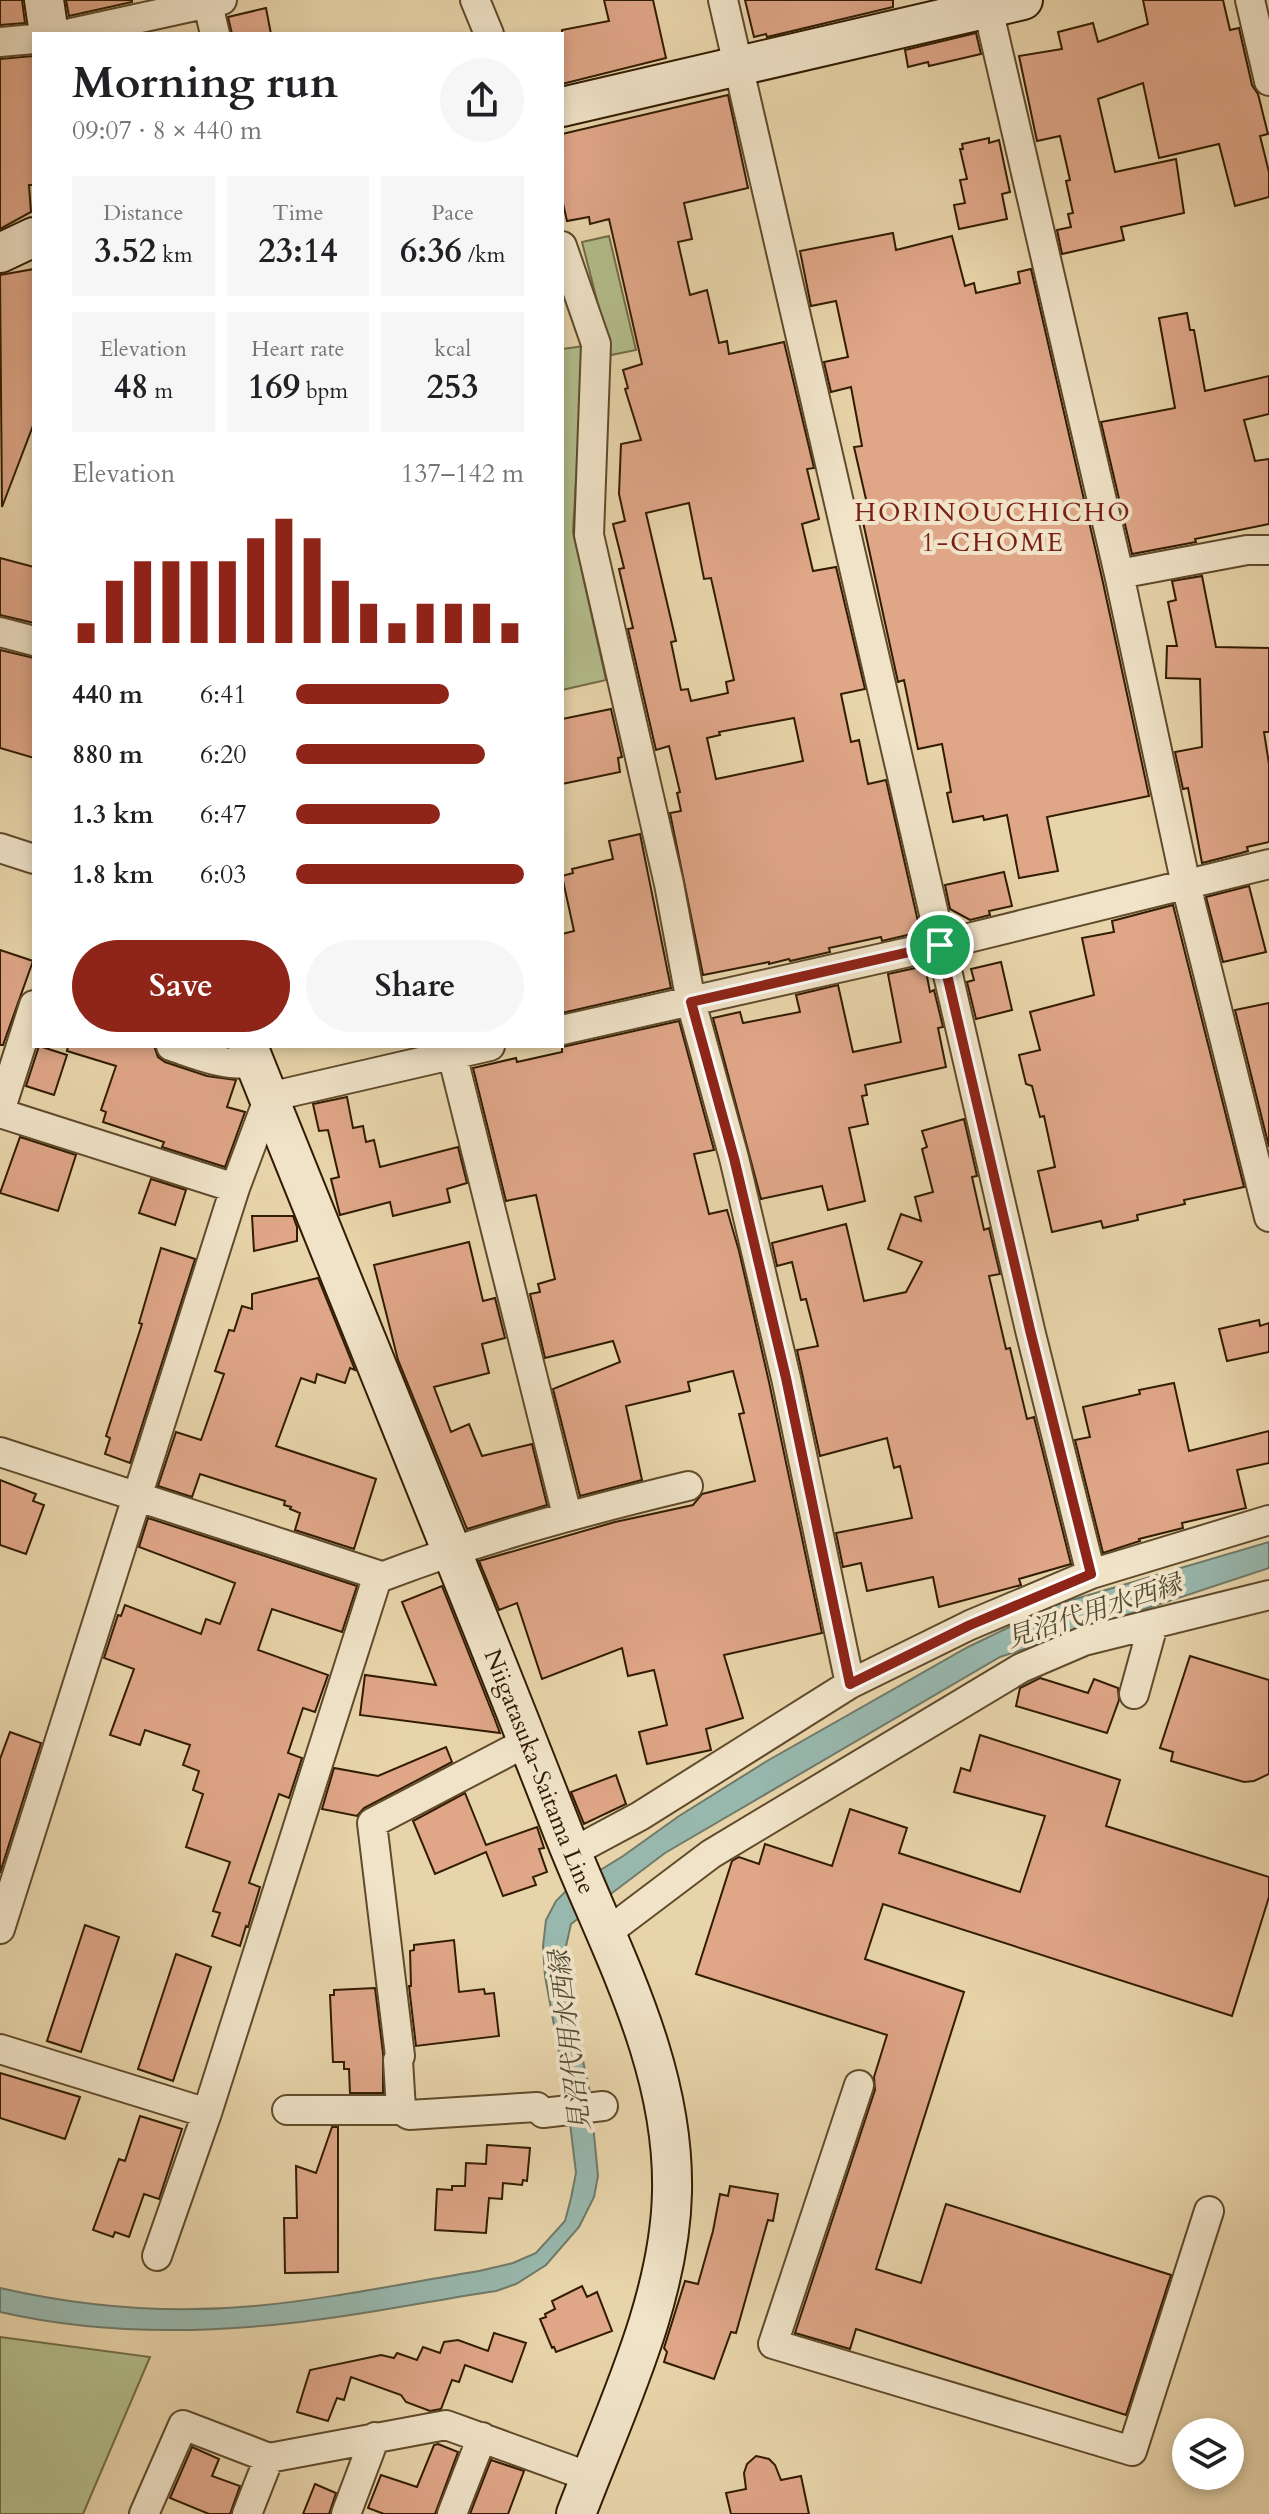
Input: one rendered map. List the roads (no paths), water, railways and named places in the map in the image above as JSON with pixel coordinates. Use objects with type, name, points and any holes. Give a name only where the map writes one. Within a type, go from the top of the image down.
[{"type":"main road","points":[[44,0],[49,32]]},
{"type":"main road","points":[[564,107],[999,3]]},
{"type":"main road","points":[[0,253],[32,238]]},
{"type":"main road","name":"Niigatasuka-Saitama Line","points":[[251,1054],[452,1550],[573,1859],[642,2023],[660,2081],[670,2138],[672,2192],[667,2246],[651,2313],[576,2514]]},
{"type":"street","points":[[475,0],[488,32]]},
{"type":"street","points":[[723,0],[1030,1330],[1091,1574]]},
{"type":"street","points":[[1250,0],[1269,81]]},
{"type":"street","points":[[76,32],[212,1],[215,32]]},
{"type":"street","points":[[999,3],[1186,885],[1269,1217]]},
{"type":"street","points":[[0,42],[32,39]]},
{"type":"street","points":[[564,252],[596,344],[589,535],[669,884],[691,1002],[734,1158],[786,1378],[850,1684]]},
{"type":"street","points":[[1119,574],[1247,550],[1269,550]]},
{"type":"street","points":[[0,632],[32,640]]},
{"type":"street","points":[[0,848],[32,858]]},
{"type":"street","points":[[564,1030],[940,945],[1269,864]]},
{"type":"street","points":[[32,1011],[0,1112],[235,1188]]},
{"type":"street","points":[[177,1048],[214,1061],[240,1065],[251,1054]]},
{"type":"street","points":[[0,1929],[235,1188],[269,1097],[451,1050],[567,1515]]},
{"type":"street","points":[[0,1452],[384,1576],[452,1550],[567,1515],[688,1486]]},
{"type":"street","points":[[573,1859],[850,1684],[970,1625],[1091,1574],[1269,1520]]},
{"type":"street","points":[[157,2256],[207,2113],[378,1575]]},
{"type":"street","points":[[602,1925],[711,1854],[1021,1668],[1084,1641],[1269,1595]]},
{"type":"street","points":[[1134,1694],[1153,1625]]},
{"type":"street","points":[[401,2110],[400,2056],[372,1823],[527,1742]]},
{"type":"street","points":[[0,2049],[207,2113]]},
{"type":"street","points":[[859,2085],[773,2344],[1132,2451],[1209,2211]]},
{"type":"street","points":[[287,2110],[401,2110],[409,2115],[537,2107],[543,2113],[599,2107]]},
{"type":"street","points":[[144,2514],[183,2425],[269,2458],[446,2425],[590,2477]]},
{"type":"street","points":[[346,2514],[375,2437]]},
{"type":"street","points":[[452,2514],[482,2437]]},
{"type":"street","points":[[247,2514],[269,2458]]},
{"type":"water","name":"見沼代用水西縁","points":[[1269,1542],[1269,1568],[1000,1657],[665,1853],[571,1924],[566,1946],[572,2010],[590,2093],[598,2176],[594,2197],[579,2227],[546,2265],[516,2284],[496,2291],[343,2316],[218,2329],[109,2328],[72,2325],[0,2312],[0,2288],[63,2300],[127,2307],[191,2309],[255,2306],[479,2271],[513,2263],[536,2253],[565,2221],[576,2173],[543,1946],[546,1920],[565,1892],[767,1761],[968,1647],[1055,1605]]},
{"type":"district","name":"HORINOUCHICHO 1-CHOME","points":[[993,527]]}]
